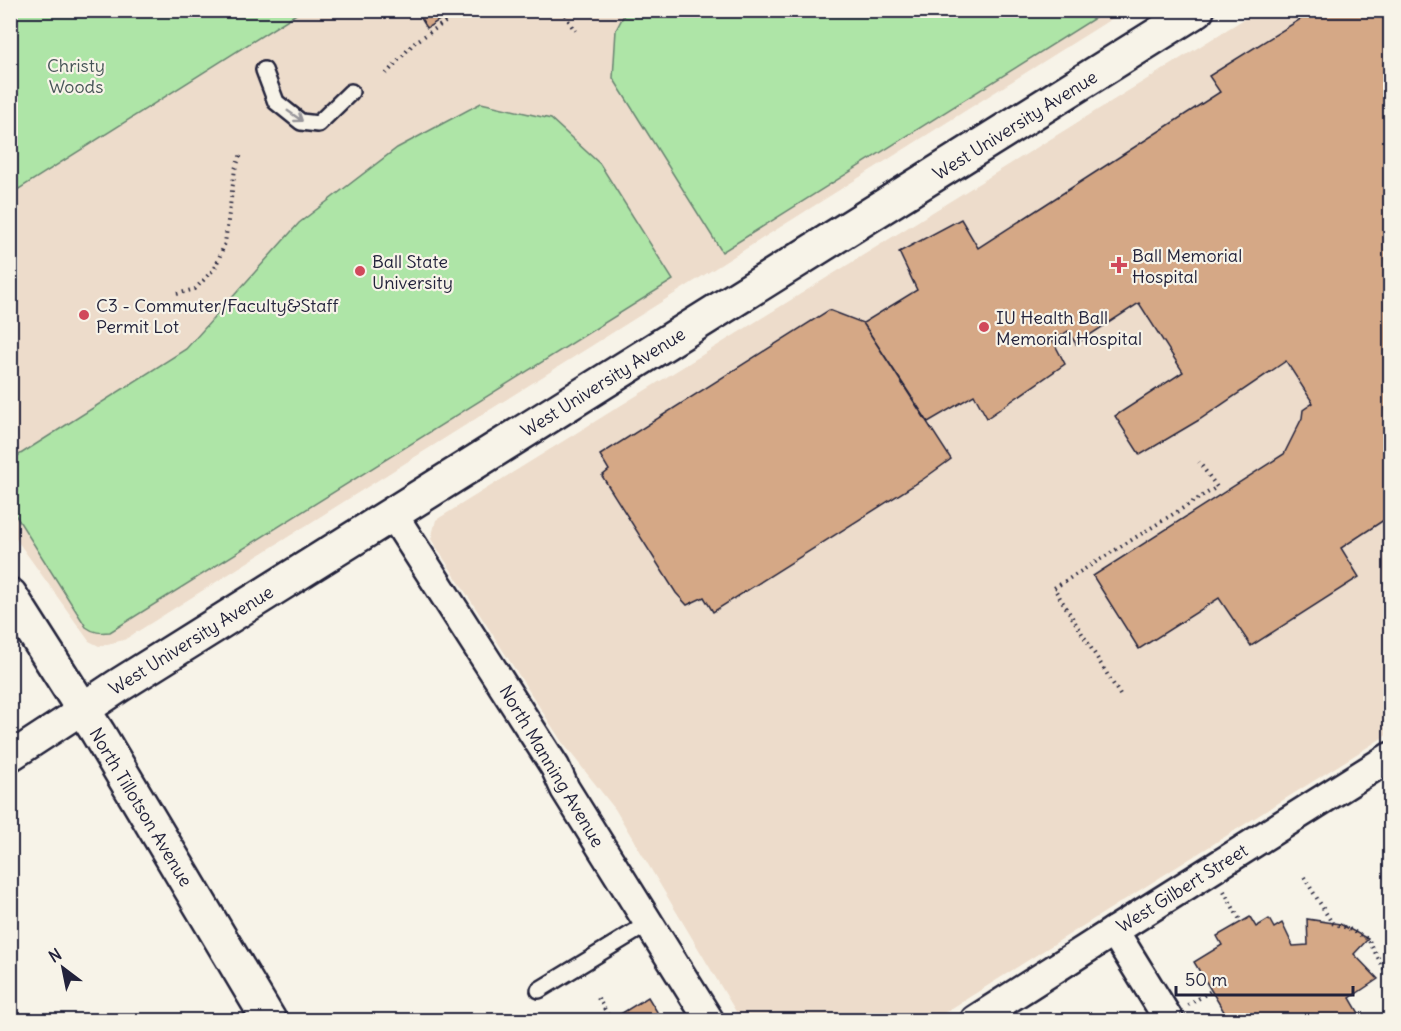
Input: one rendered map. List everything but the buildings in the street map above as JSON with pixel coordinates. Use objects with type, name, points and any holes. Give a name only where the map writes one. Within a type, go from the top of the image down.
[{"type":"street","name":"West University Avenue","points":[[10,757],[118,686],[1197,10]]},
{"type":"street","name":"North Manning Avenue","points":[[393,513],[555,767],[565,789],[709,1020]]},
{"type":"street","name":"North Tillotson Avenue","points":[[10,595],[98,733],[269,1020]]},
{"type":"street","name":"West Gilbert Street","points":[[975,1020],[1390,757]]},
{"type":"street","points":[[1114,931],[1177,1014]]},
{"type":"lane","points":[[264,70],[276,102],[301,122],[318,124],[351,92]]},
{"type":"lane","points":[[539,990],[649,923]]},
{"type":"path","points":[[386,74],[414,43],[463,10]]},
{"type":"path","points":[[562,10],[575,31]]},
{"type":"path","points":[[177,294],[195,289],[215,267],[225,243],[235,169],[242,152]]},
{"type":"path","points":[[1120,695],[1054,588],[1217,487],[1199,462]]},
{"type":"path","points":[[1304,877],[1332,923],[1368,939],[1390,980]]},
{"type":"path","points":[[1222,887],[1240,922]]},
{"type":"path","points":[[1177,1014],[1211,991]]},
{"type":"path","points":[[598,998],[611,1020]]},
{"type":"shaded area","name":"Ball State University","points":[[10,11],[1124,11],[124,640],[99,646],[89,641],[11,532]]},
{"type":"shaded area","name":"Ball Memorial Hospital","points":[[1257,11],[1390,11],[1390,733],[933,1020],[741,1020],[615,809],[562,742],[431,539],[436,520]]},
{"type":"green space","name":"Christy Woods","points":[[11,10],[301,10],[301,11],[11,194]]},
{"type":"green space","points":[[626,10],[1106,11],[722,252],[613,78],[616,30]]},
{"type":"green space","points":[[481,103],[551,119],[600,164],[673,280],[110,632],[97,632],[86,627],[11,508],[11,460],[186,349],[299,223],[397,148]]},
{"type":"place","name":"Ball Memorial Hospital","points":[[1119,265]]},
{"type":"place","name":"Ball State University","points":[[360,271]]},
{"type":"place","name":"C3 - Commuter/Faculty&Staff Permit Lot","points":[[84,315]]},
{"type":"place","name":"IU Health Ball Memorial Hospital","points":[[984,327]]}]
